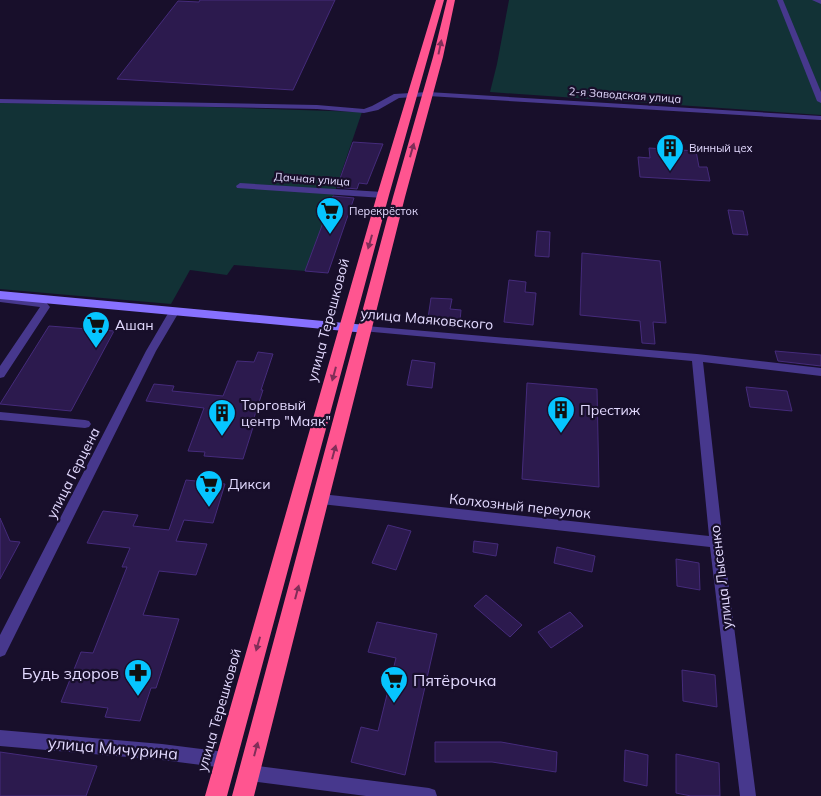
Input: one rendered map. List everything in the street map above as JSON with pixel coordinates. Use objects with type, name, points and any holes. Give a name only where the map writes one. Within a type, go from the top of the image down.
[{"type":"highway","name":"улица Терешковой","points":[[216,796],[383,195],[440,0]]},
{"type":"highway","points":[[243,796],[366,329],[399,196],[428,94],[451,0]]},
{"type":"street","points":[[780,0],[811,69],[821,101]]},
{"type":"street","points":[[815,0],[821,2]]},
{"type":"street","name":"2-я Заводская улица","points":[[0,101],[317,107],[364,111],[375,108],[397,96],[428,94],[821,118]]},
{"type":"street","name":"Дачная улица","points":[[240,186],[383,195]]},
{"type":"street","name":"улица Маяковского","points":[[0,295],[697,358],[821,372]]},
{"type":"street","points":[[0,299],[42,303],[45,307],[0,374]]},
{"type":"street","name":"улица Герцена","points":[[0,650],[151,351],[174,312]]},
{"type":"street","name":"улица Лысенко","points":[[697,358],[716,542],[748,796]]},
{"type":"street","points":[[0,416],[85,424]]},
{"type":"street","name":"Колхозный переулок","points":[[321,499],[716,542]]},
{"type":"street","name":"улица Мичурина","points":[[0,738],[162,752],[225,760]]},
{"type":"street","points":[[250,773],[429,796]]},
{"type":"green space","points":[[509,0],[821,0],[821,115],[490,92]]},
{"type":"green space","points":[[0,103],[116,104],[362,112],[305,271],[234,265],[227,275],[190,270],[171,304],[0,289]]},
{"type":"building","points":[[200,0],[335,0],[293,90],[117,79],[178,1],[199,2]]},
{"type":"building","points":[[353,142],[383,144],[367,184],[359,183],[357,189],[337,187]]},
{"type":"building","name":"Винный цех","points":[[649,148],[696,151],[699,167],[707,167],[710,181],[640,177],[638,157],[650,158]]},
{"type":"building","name":"Перекрёсток","points":[[333,196],[354,198],[328,273],[305,271]]},
{"type":"building","points":[[728,210],[743,211],[748,235],[733,234]]},
{"type":"building","points":[[537,231],[550,232],[549,257],[535,256]]},
{"type":"building","points":[[582,253],[660,261],[666,323],[653,322],[655,344],[642,343],[640,321],[580,315]]},
{"type":"building","points":[[509,280],[526,282],[525,292],[536,293],[533,325],[504,322]]},
{"type":"building","points":[[431,298],[452,299],[450,309],[461,310],[460,321],[428,318]]},
{"type":"building","points":[[49,326],[114,331],[71,411],[0,404]]},
{"type":"building","points":[[775,351],[821,355],[821,366],[778,361]]},
{"type":"building","points":[[258,352],[273,354],[261,390],[263,390],[243,459],[204,456],[205,452],[188,451],[204,408],[146,401],[154,384],[174,386],[172,391],[223,396],[237,361],[254,362]]},
{"type":"building","points":[[412,360],[435,363],[432,388],[407,385]]},
{"type":"building","name":"Престиж","points":[[527,383],[597,389],[599,487],[522,479]]},
{"type":"building","points":[[746,387],[787,391],[792,411],[750,407]]},
{"type":"building","points":[[186,480],[225,484],[213,523],[184,520],[176,541],[207,544],[196,575],[159,571],[143,615],[179,619],[156,688],[151,688],[140,721],[105,717],[108,708],[61,702],[81,652],[93,653],[127,567],[122,567],[130,548],[87,543],[103,511],[138,515],[133,526],[169,530]]},
{"type":"building","points":[[0,518],[10,541],[20,542],[0,579]]},
{"type":"building","points":[[388,525],[411,531],[396,570],[372,563]]},
{"type":"building","points":[[474,541],[498,544],[496,556],[473,552]]},
{"type":"building","points":[[557,547],[595,556],[592,572],[554,563]]},
{"type":"building","points":[[676,559],[699,563],[700,590],[677,586]]},
{"type":"building","points":[[486,595],[522,625],[510,637],[474,606]]},
{"type":"building","points":[[570,612],[583,626],[551,648],[538,632]]},
{"type":"building","points":[[377,622],[437,634],[405,775],[351,762],[361,727],[378,731],[396,658],[368,652]]},
{"type":"building","points":[[682,670],[715,675],[717,707],[683,701]]},
{"type":"building","points":[[435,742],[501,742],[557,752],[556,772],[492,762],[435,762]]},
{"type":"building","points":[[625,750],[648,755],[647,786],[624,781]]},
{"type":"building","points":[[0,752],[97,766],[86,796],[0,796]]},
{"type":"building","points":[[676,754],[719,763],[720,796],[691,796],[676,793]]},
{"type":"place","name":"Винный цех","points":[[670,172]]},
{"type":"place","name":"Перекрёсток","points":[[330,235]]},
{"type":"place","name":"Ашан","points":[[96,349]]},
{"type":"place","name":"Престиж","points":[[561,434]]},
{"type":"place","name":"Торговый центр \"Маяк\"","points":[[222,437]]},
{"type":"place","name":"Дикси","points":[[209,508]]},
{"type":"place","name":"Будь здоров","points":[[138,697]]},
{"type":"place","name":"Пятёрочка","points":[[394,704]]}]
